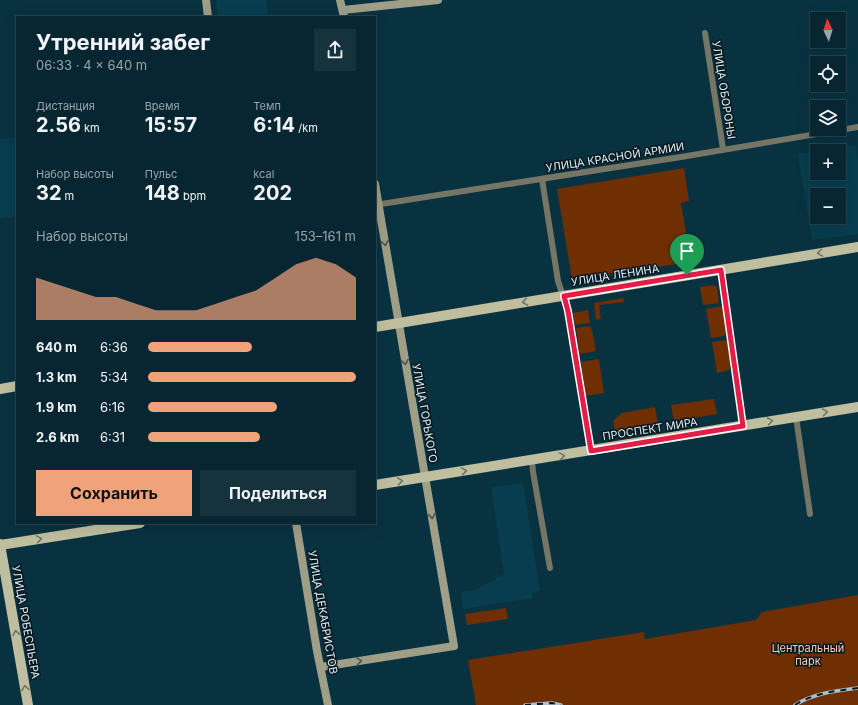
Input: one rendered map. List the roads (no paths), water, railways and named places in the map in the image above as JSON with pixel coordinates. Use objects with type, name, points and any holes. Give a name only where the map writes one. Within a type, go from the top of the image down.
[{"type":"main road","name":"УЛИЦА ЛЕНИНА","points":[[376,327],[858,247]]},
{"type":"main road","points":[[0,389],[16,386]]},
{"type":"main road","name":"ПРОСПЕКТ МИРА","points":[[376,485],[858,407]]},
{"type":"main road","points":[[0,545],[134,524]]},
{"type":"main road","name":"УЛИЦА РОБЕСПЬЕРА","points":[[0,545],[28,705]]},
{"type":"street","points":[[206,0],[208,16]]},
{"type":"street","points":[[340,0],[344,14],[438,0]]},
{"type":"street","name":"УЛИЦА ОБОРОНЫ","points":[[705,33],[723,149]]},
{"type":"street","name":"УЛИЦА КРАСНОЙ АРМИИ","points":[[377,205],[712,152],[858,127]]},
{"type":"street","points":[[542,179],[558,281],[568,311],[591,451]]},
{"type":"street","name":"УЛИЦА ГОРЬКОГО","points":[[321,667],[454,646],[376,194]]},
{"type":"street","points":[[721,270],[743,426]]},
{"type":"street","points":[[796,417],[810,514]]},
{"type":"street","points":[[532,460],[550,568]]},
{"type":"street","name":"УЛИЦА ДЕКАБРИСТОВ","points":[[296,524],[317,652],[328,705]]},
{"type":"railway","points":[[795,705],[817,695],[858,688]]},
{"type":"railway","points":[[525,705],[552,703],[561,705]]},
{"type":"park label","name":"Центральный парк","points":[[808,654]]}]
